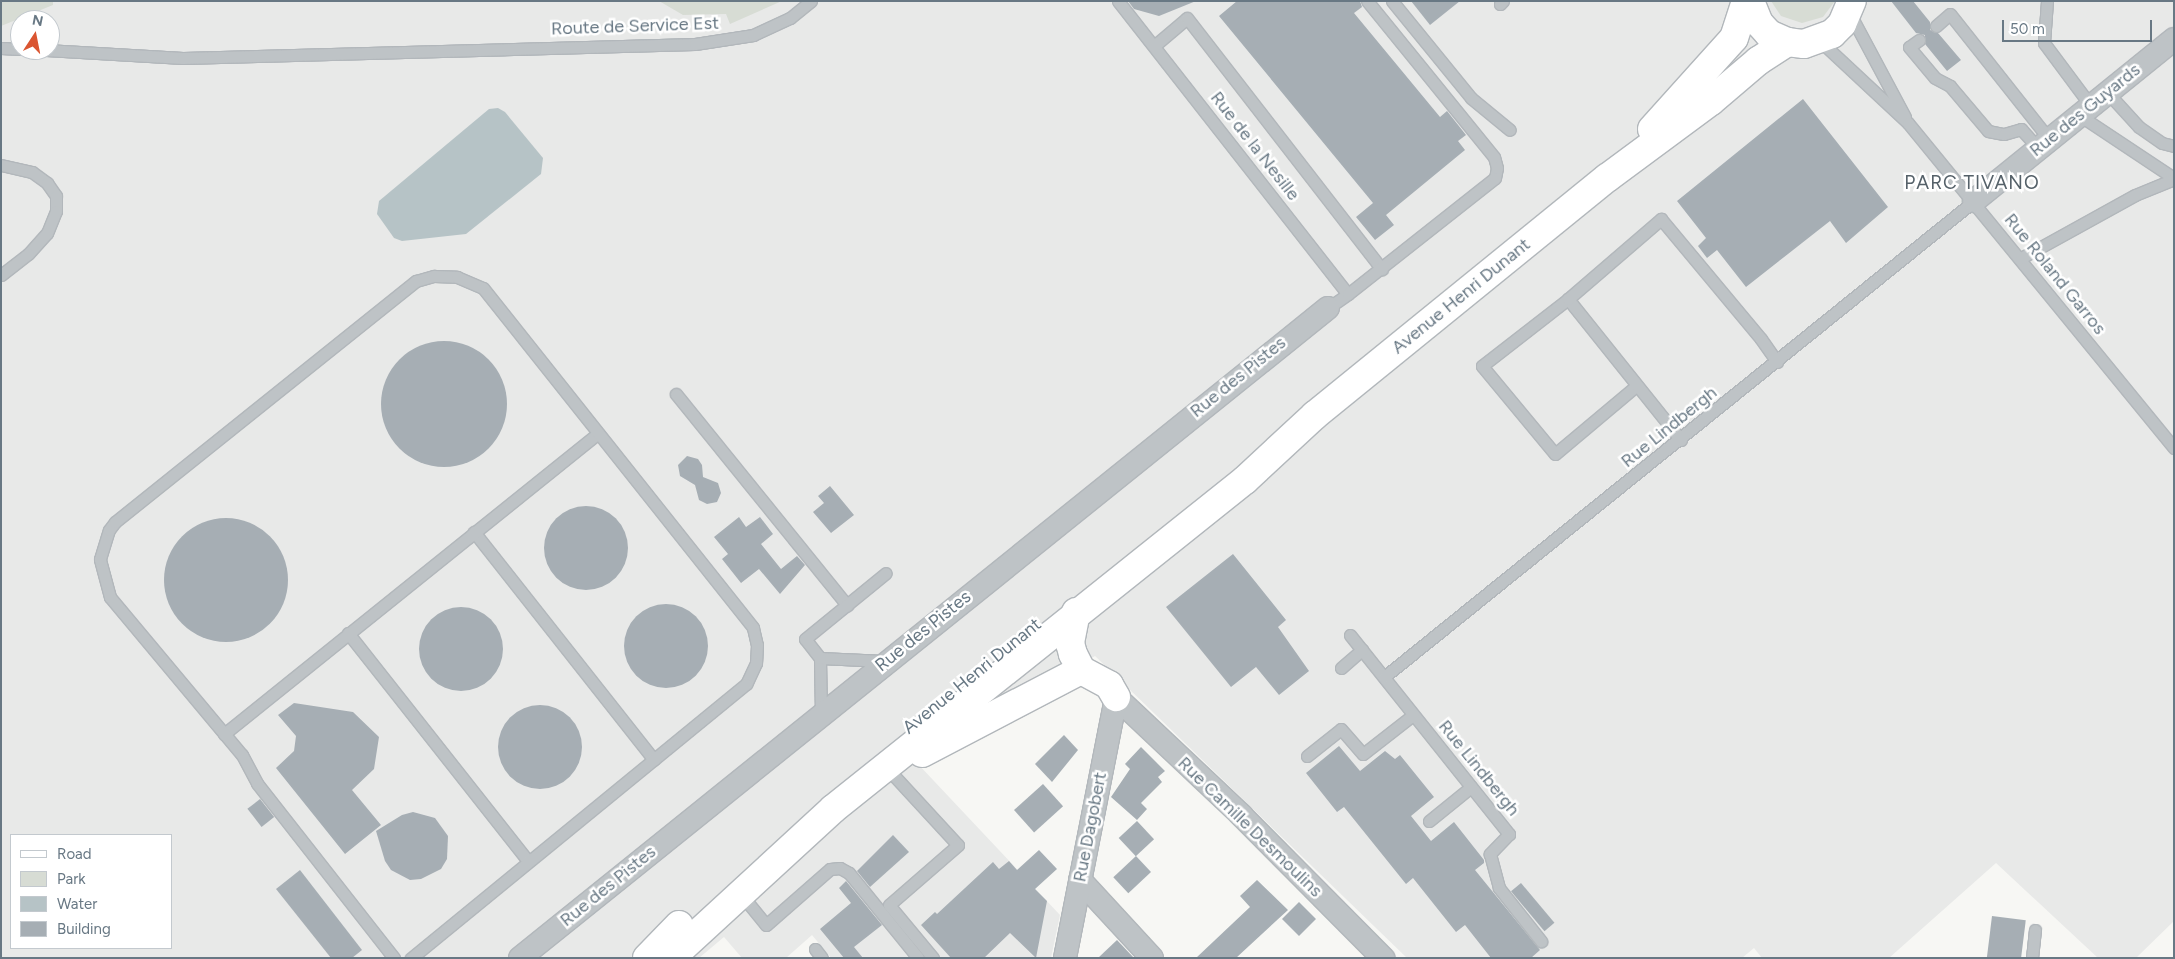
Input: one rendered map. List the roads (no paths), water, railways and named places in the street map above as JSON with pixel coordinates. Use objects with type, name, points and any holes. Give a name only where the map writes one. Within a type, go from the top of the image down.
[{"type":"main road","points":[[1748,1],[1759,23],[1769,34],[1788,42],[1804,44],[1820,41],[1832,34],[1851,6]]},
{"type":"main road","name":"Avenue Henri Dunant","points":[[1607,178],[1734,38],[1748,1]]},
{"type":"main road","name":"Avenue Henri Dunant","points":[[668,953],[833,809],[1076,612],[1245,480],[1315,414],[1607,178],[1711,101],[1758,61],[1788,42]]},
{"type":"main road","name":"Avenue Henri Dunant","points":[[668,953],[749,858],[865,761],[1233,469],[1315,414]]},
{"type":"main road","points":[[1076,612],[1070,643],[1081,670],[1109,685],[1116,697]]},
{"type":"main road","points":[[886,767],[914,757],[1081,670]]},
{"type":"street","name":"Rue des Guyards","points":[[1974,201],[2174,39]]},
{"type":"street","name":"Rue des Pistes","points":[[520,958],[886,661],[1328,308]]},
{"type":"street","name":"Rue Dagobert","points":[[1065,958],[1116,697]]},
{"type":"street","name":"Rue Camille Desmoulins","points":[[1116,697],[1246,820],[1383,958]]},
{"type":"street","points":[[1080,880],[1152,958]]},
{"type":"lane","name":"Route de Service Est","points":[[60,51],[183,58],[723,42],[753,35],[790,18],[810,1]]},
{"type":"lane","name":"Rue de la Nesille","points":[[1118,1],[1348,294]]},
{"type":"lane","points":[[1328,308],[1382,269],[1495,178],[1497,168],[1494,157],[1367,1]]},
{"type":"lane","points":[[1392,1],[1471,98],[1510,130]]},
{"type":"lane","points":[[2021,258],[2141,192],[2174,179],[2092,105],[2044,43],[2047,1]]},
{"type":"lane","name":"Rue Roland Garros","points":[[1851,6],[1908,123]]},
{"type":"lane","points":[[1936,26],[1950,14],[2044,144]]},
{"type":"lane","points":[[1154,46],[1187,18],[1382,269]]},
{"type":"lane","points":[[1918,40],[1909,47],[1935,78],[1950,86],[1988,131],[2004,134],[2021,129],[2044,144]]},
{"type":"lane","name":"Rue Roland Garros","points":[[1820,41],[1908,123],[2021,258],[2174,448]]},
{"type":"lane","points":[[2092,105],[2139,127],[2162,144],[2174,146]]},
{"type":"lane","points":[[1,165],[32,172],[47,183],[56,196],[56,211],[47,233],[28,254],[1,275]]},
{"type":"lane","name":"Rue Lindbergh","points":[[1384,677],[1777,362],[1974,201]]},
{"type":"lane","points":[[1636,386],[1555,454],[1482,366],[1568,299],[1661,219],[1777,362]]},
{"type":"lane","points":[[394,958],[257,783],[242,755],[110,597],[100,560],[109,530],[123,516],[416,281],[434,276],[457,277],[483,288],[753,628],[757,645],[756,663],[746,684],[411,958]]},
{"type":"lane","points":[[1568,299],[1600,342],[1680,440]]},
{"type":"lane","points":[[676,394],[846,605]]},
{"type":"lane","points":[[224,734],[598,433]]},
{"type":"lane","points":[[474,532],[654,760]]},
{"type":"lane","points":[[821,714],[820,658],[806,638],[886,573]]},
{"type":"lane","points":[[348,633],[528,861]]},
{"type":"lane","name":"Rue Lindbergh","points":[[1350,635],[1509,834],[1490,854],[1499,888],[1541,942]]},
{"type":"lane","points":[[1341,668],[1362,650]]},
{"type":"lane","points":[[820,658],[886,661]]},
{"type":"lane","points":[[1307,756],[1342,729],[1362,754],[1413,714]]},
{"type":"lane","points":[[886,767],[958,844],[889,906],[933,958]]},
{"type":"lane","points":[[1429,821],[1472,787]]},
{"type":"lane","points":[[739,892],[766,925],[830,869],[840,868],[849,873],[918,958]]},
{"type":"lane","points":[[2032,958],[2035,930]]},
{"type":"water","points":[[498,108],[505,112],[543,158],[541,174],[466,234],[402,241],[394,238],[377,214],[379,201],[489,109]]},
{"type":"district","name":"PARC TIVANO","points":[[1972,183]]}]
